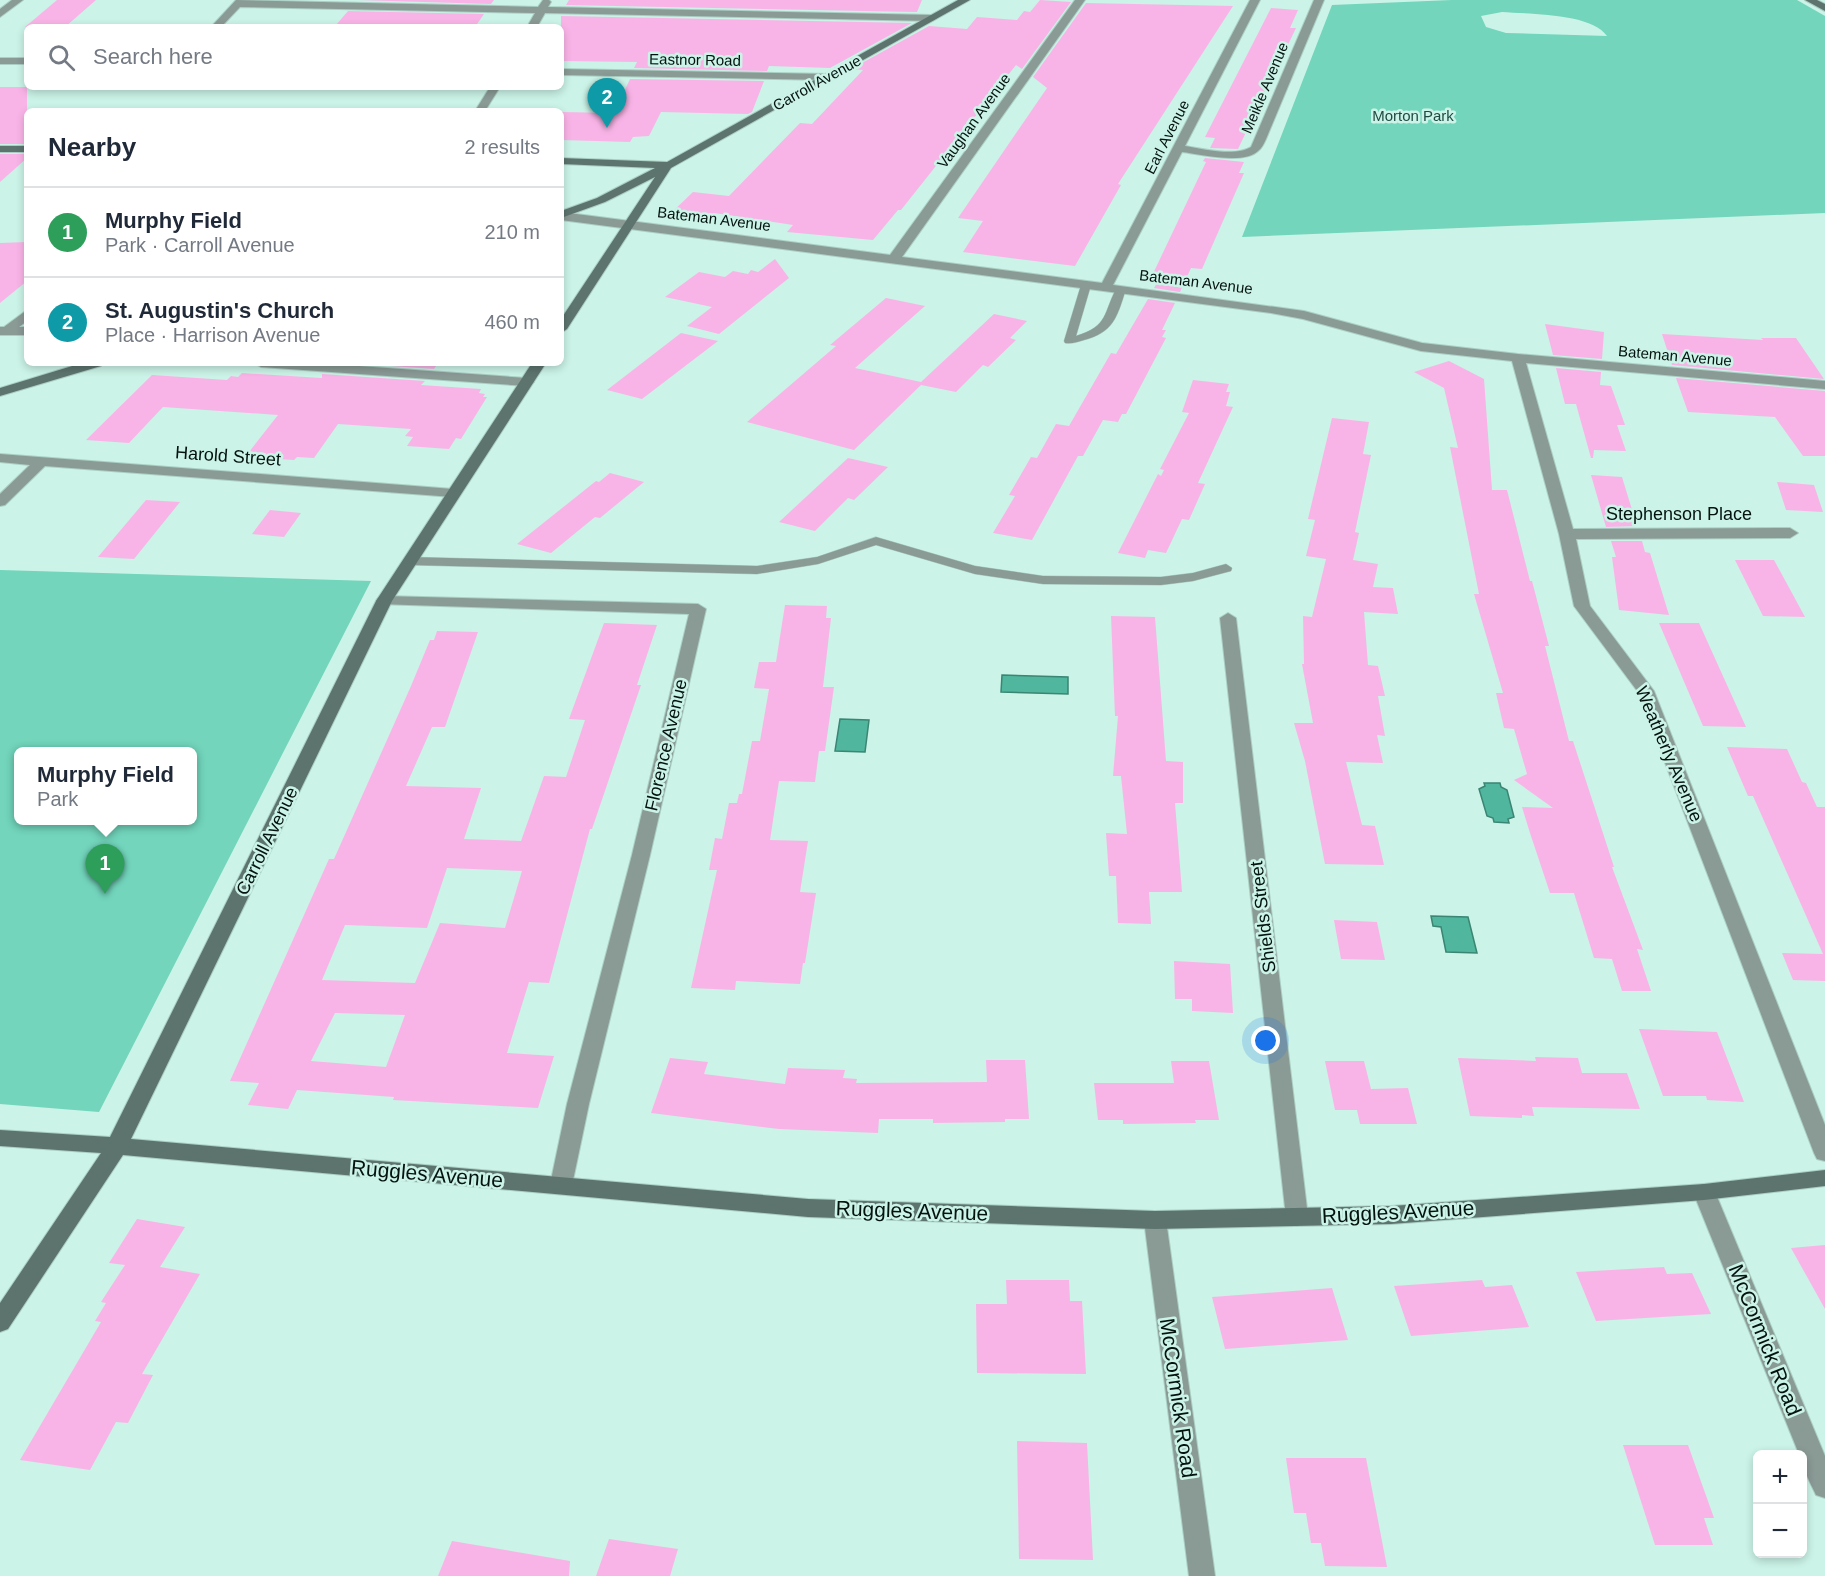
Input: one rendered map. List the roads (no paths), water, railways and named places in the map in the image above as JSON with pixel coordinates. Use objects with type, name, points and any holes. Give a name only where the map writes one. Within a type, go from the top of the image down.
[{"type":"street","points":[[0,14],[18,0]]},
{"type":"street","points":[[534,24],[547,0]]},
{"type":"street","name":"Carroll Avenue","points":[[564,215],[601,200],[669,165],[965,0]]},
{"type":"street","name":"Vaughan Avenue","points":[[894,259],[1080,0]]},
{"type":"street","name":"Earl Avenue","points":[[1106,287],[1255,0]]},
{"type":"street","name":"Meikle Avenue","points":[[1178,148],[1238,154],[1250,153],[1255,149],[1261,140],[1319,0]]},
{"type":"street","points":[[1810,0],[1825,8]]},
{"type":"street","points":[[219,24],[240,2],[932,18]]},
{"type":"street","points":[[0,61],[24,61]]},
{"type":"street","name":"Eastnor Road","points":[[564,72],[828,77]]},
{"type":"street","points":[[482,108],[493,90]]},
{"type":"street","points":[[0,149],[24,149]]},
{"type":"street","points":[[564,161],[669,165]]},
{"type":"street","name":"Carroll Avenue","points":[[564,323],[627,225],[669,165]]},
{"type":"street","name":"Bateman Avenue","points":[[564,216],[1271,309],[1304,315],[1421,347],[1782,383],[1825,384]]},
{"type":"street","points":[[4,331],[24,316]]},
{"type":"street","points":[[4,331],[24,331]]},
{"type":"street","name":"Weatherly Avenue","points":[[1518,358],[1567,534],[1582,606],[1646,691],[1825,1153]]},
{"type":"street","points":[[0,392],[86,366]]},
{"type":"street","points":[[303,366],[527,382]]},
{"type":"street","name":"Carroll Avenue","points":[[0,1322],[117,1146],[384,601],[537,366]]},
{"type":"street","name":"Harold Street","points":[[0,458],[453,493]]},
{"type":"street","points":[[0,502],[42,461]]},
{"type":"street","name":"Stephenson Place","points":[[1567,534],[1790,532]]},
{"type":"street","name":"Florence Avenue","points":[[384,601],[698,609],[578,1104],[561,1185]]},
{"type":"street","name":"Shields Street","points":[[1228,618],[1297,1217]]},
{"type":"street","name":"Ruggles Avenue","points":[[0,1138],[117,1146],[808,1208],[1155,1220],[1391,1215],[1704,1192],[1825,1178]]},
{"type":"street","name":"McCormick Road","points":[[1704,1192],[1825,1488]]},
{"type":"street","name":"McCormick Road","points":[[1155,1220],[1202,1576]]},
{"type":"lane","points":[[1086,285],[1069,341],[1094,335],[1107,326],[1121,289]]},
{"type":"lane","points":[[409,561],[757,570],[797,567],[847,554],[876,541],[911,553],[992,573],[1034,579],[1148,584],[1198,578],[1226,568]]},
{"type":"place","name":"St. Augustin's Church","points":[[607,128]]},
{"type":"place","name":"Murphy Field","points":[[105,894]]},
{"type":"park label","name":"Morton Park","points":[[1413,116]]}]
